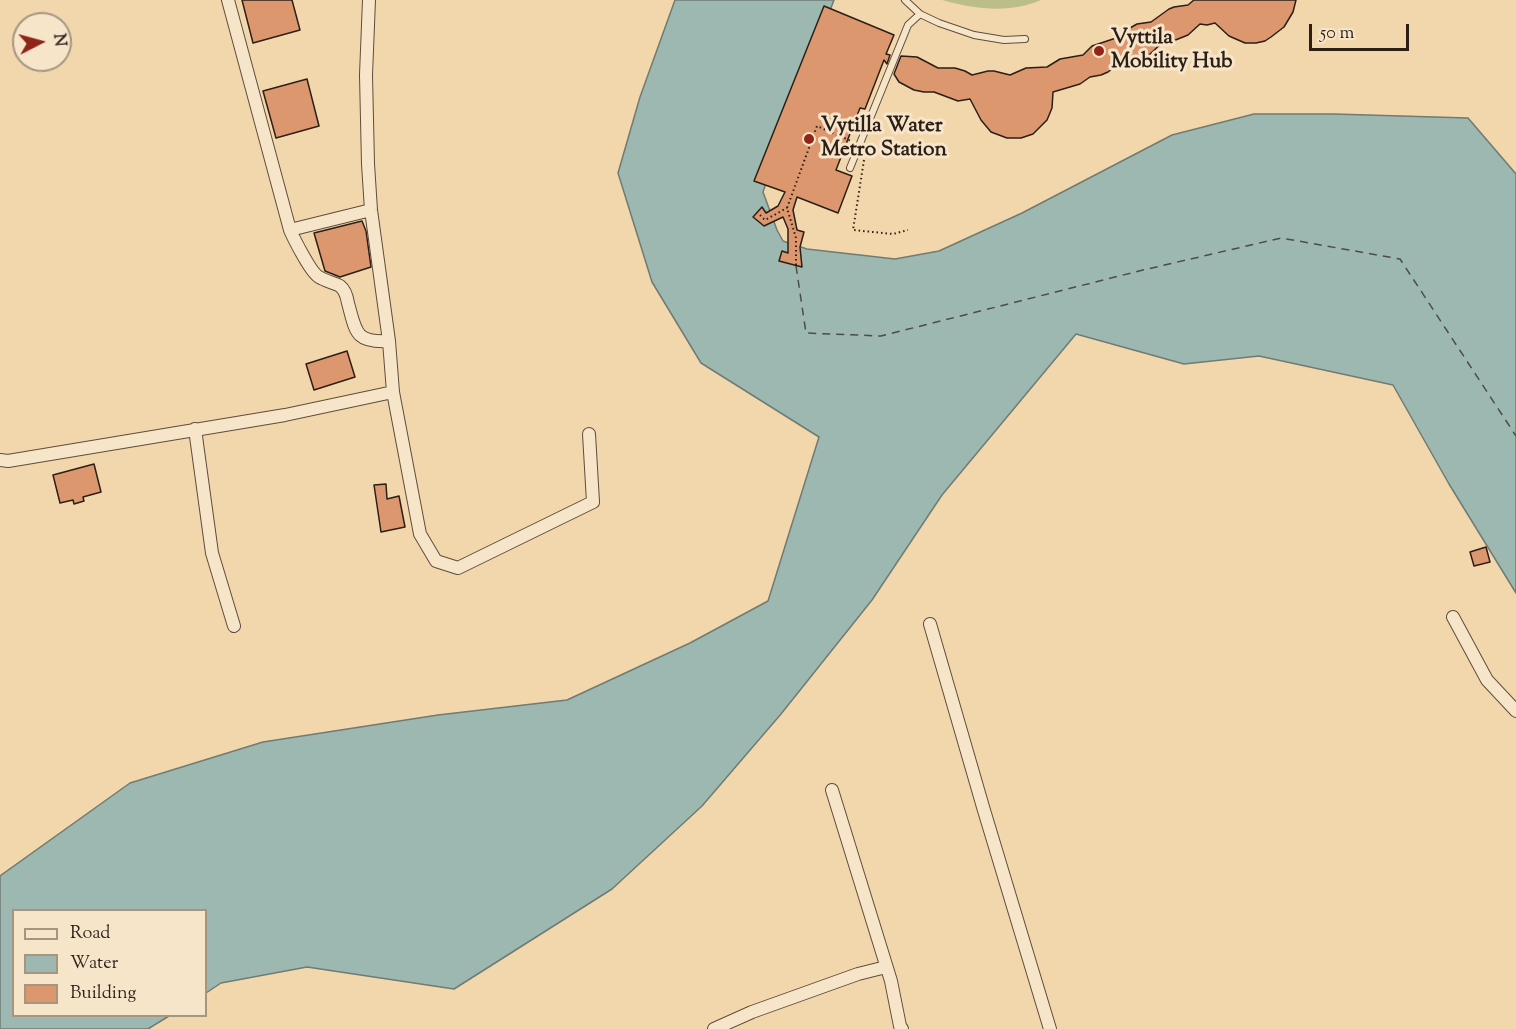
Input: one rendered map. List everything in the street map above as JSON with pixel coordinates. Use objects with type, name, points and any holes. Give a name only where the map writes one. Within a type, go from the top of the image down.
[{"type":"street","points":[[228,0],[290,230],[295,241],[316,276],[340,286],[346,294],[359,335],[366,340],[389,341]]},
{"type":"street","points":[[369,0],[366,75],[368,164],[393,392],[420,534],[436,561],[458,568],[593,502],[589,434]]},
{"type":"street","points":[[290,230],[372,210]]},
{"type":"street","points":[[0,460],[8,461],[285,416],[393,392]]},
{"type":"street","points":[[195,429],[212,553],[234,626]]},
{"type":"street","points":[[1453,617],[1487,680],[1516,711]]},
{"type":"street","points":[[930,624],[1050,1029]]},
{"type":"street","points":[[832,790],[891,981],[902,1029]]},
{"type":"street","points":[[714,1029],[752,1012],[858,974],[886,967]]},
{"type":"lane","points":[[905,0],[920,14],[974,35],[1004,40],[1025,39]]},
{"type":"lane","points":[[850,168],[908,25],[920,14]]},
{"type":"path","points":[[796,265],[796,238],[787,208],[817,126],[855,143]]},
{"type":"path","points":[[864,156],[853,230],[893,234],[908,231]]},
{"type":"path","points":[[760,215],[765,220],[787,208]]},
{"type":"green space","points":[[942,0],[1041,0],[1016,7],[992,9]]},
{"type":"water","points":[[675,0],[834,0],[763,192],[783,241],[807,249],[895,259],[939,251],[1022,213],[1172,135],[1254,114],[1468,118],[1516,174],[1516,593],[1449,484],[1393,385],[1259,356],[1184,364],[1076,334],[942,495],[872,600],[781,714],[702,806],[612,889],[454,989],[307,967],[221,983],[207,992],[207,909],[12,909],[12,1017],[167,1017],[148,1029],[0,1029],[0,876],[130,783],[263,742],[438,715],[567,700],[690,643],[768,601],[819,437],[701,363],[652,282],[618,173],[640,97]]},
{"type":"building","points":[[242,0],[292,0],[300,30],[253,43]]},
{"type":"building","points":[[1194,0],[1296,0],[1293,12],[1284,27],[1265,41],[1245,43],[1229,36],[1215,23],[1200,24],[1188,35],[1163,42],[1149,55],[1134,59],[1127,58],[1108,72],[1053,92],[1052,108],[1047,120],[1033,134],[1021,138],[1007,138],[991,132],[981,120],[970,99],[958,101],[934,92],[914,90],[899,82],[894,74],[901,56],[917,57],[938,68],[955,68],[972,75],[994,71],[1010,75],[1026,68],[1047,67],[1060,59],[1083,55],[1092,46],[1116,38],[1137,24],[1151,22],[1169,9],[1188,5]]},
{"type":"building","name":"Vytilla Water Metro Station","points":[[824,6],[894,35],[886,54],[890,55],[887,64],[884,60],[865,109],[860,108],[836,170],[852,176],[838,213],[797,197],[793,210],[797,230],[804,232],[800,247],[802,267],[779,261],[782,251],[788,253],[788,229],[783,217],[764,226],[753,217],[762,207],[766,213],[778,206],[785,192],[754,181]]},
{"type":"building","points":[[307,79],[319,126],[276,138],[263,91]]},
{"type":"building","points":[[362,221],[366,231],[371,267],[340,277],[325,271],[314,233]]},
{"type":"building","points":[[347,351],[355,377],[314,390],[306,364]]},
{"type":"building","points":[[94,464],[101,492],[83,497],[84,501],[74,504],[73,500],[60,503],[53,475]]},
{"type":"building","points":[[386,484],[387,499],[399,496],[405,527],[381,532],[374,485]]},
{"type":"building","points":[[1486,547],[1490,562],[1474,566],[1470,552]]},
{"type":"ferry route","points":[[796,266],[806,333],[881,336],[1281,238],[1400,259],[1516,436]]},
{"type":"place","name":"Vyttila Mobility Hub","points":[[1099,51]]},
{"type":"place","name":"Vytilla Water Metro Station","points":[[809,139]]}]
